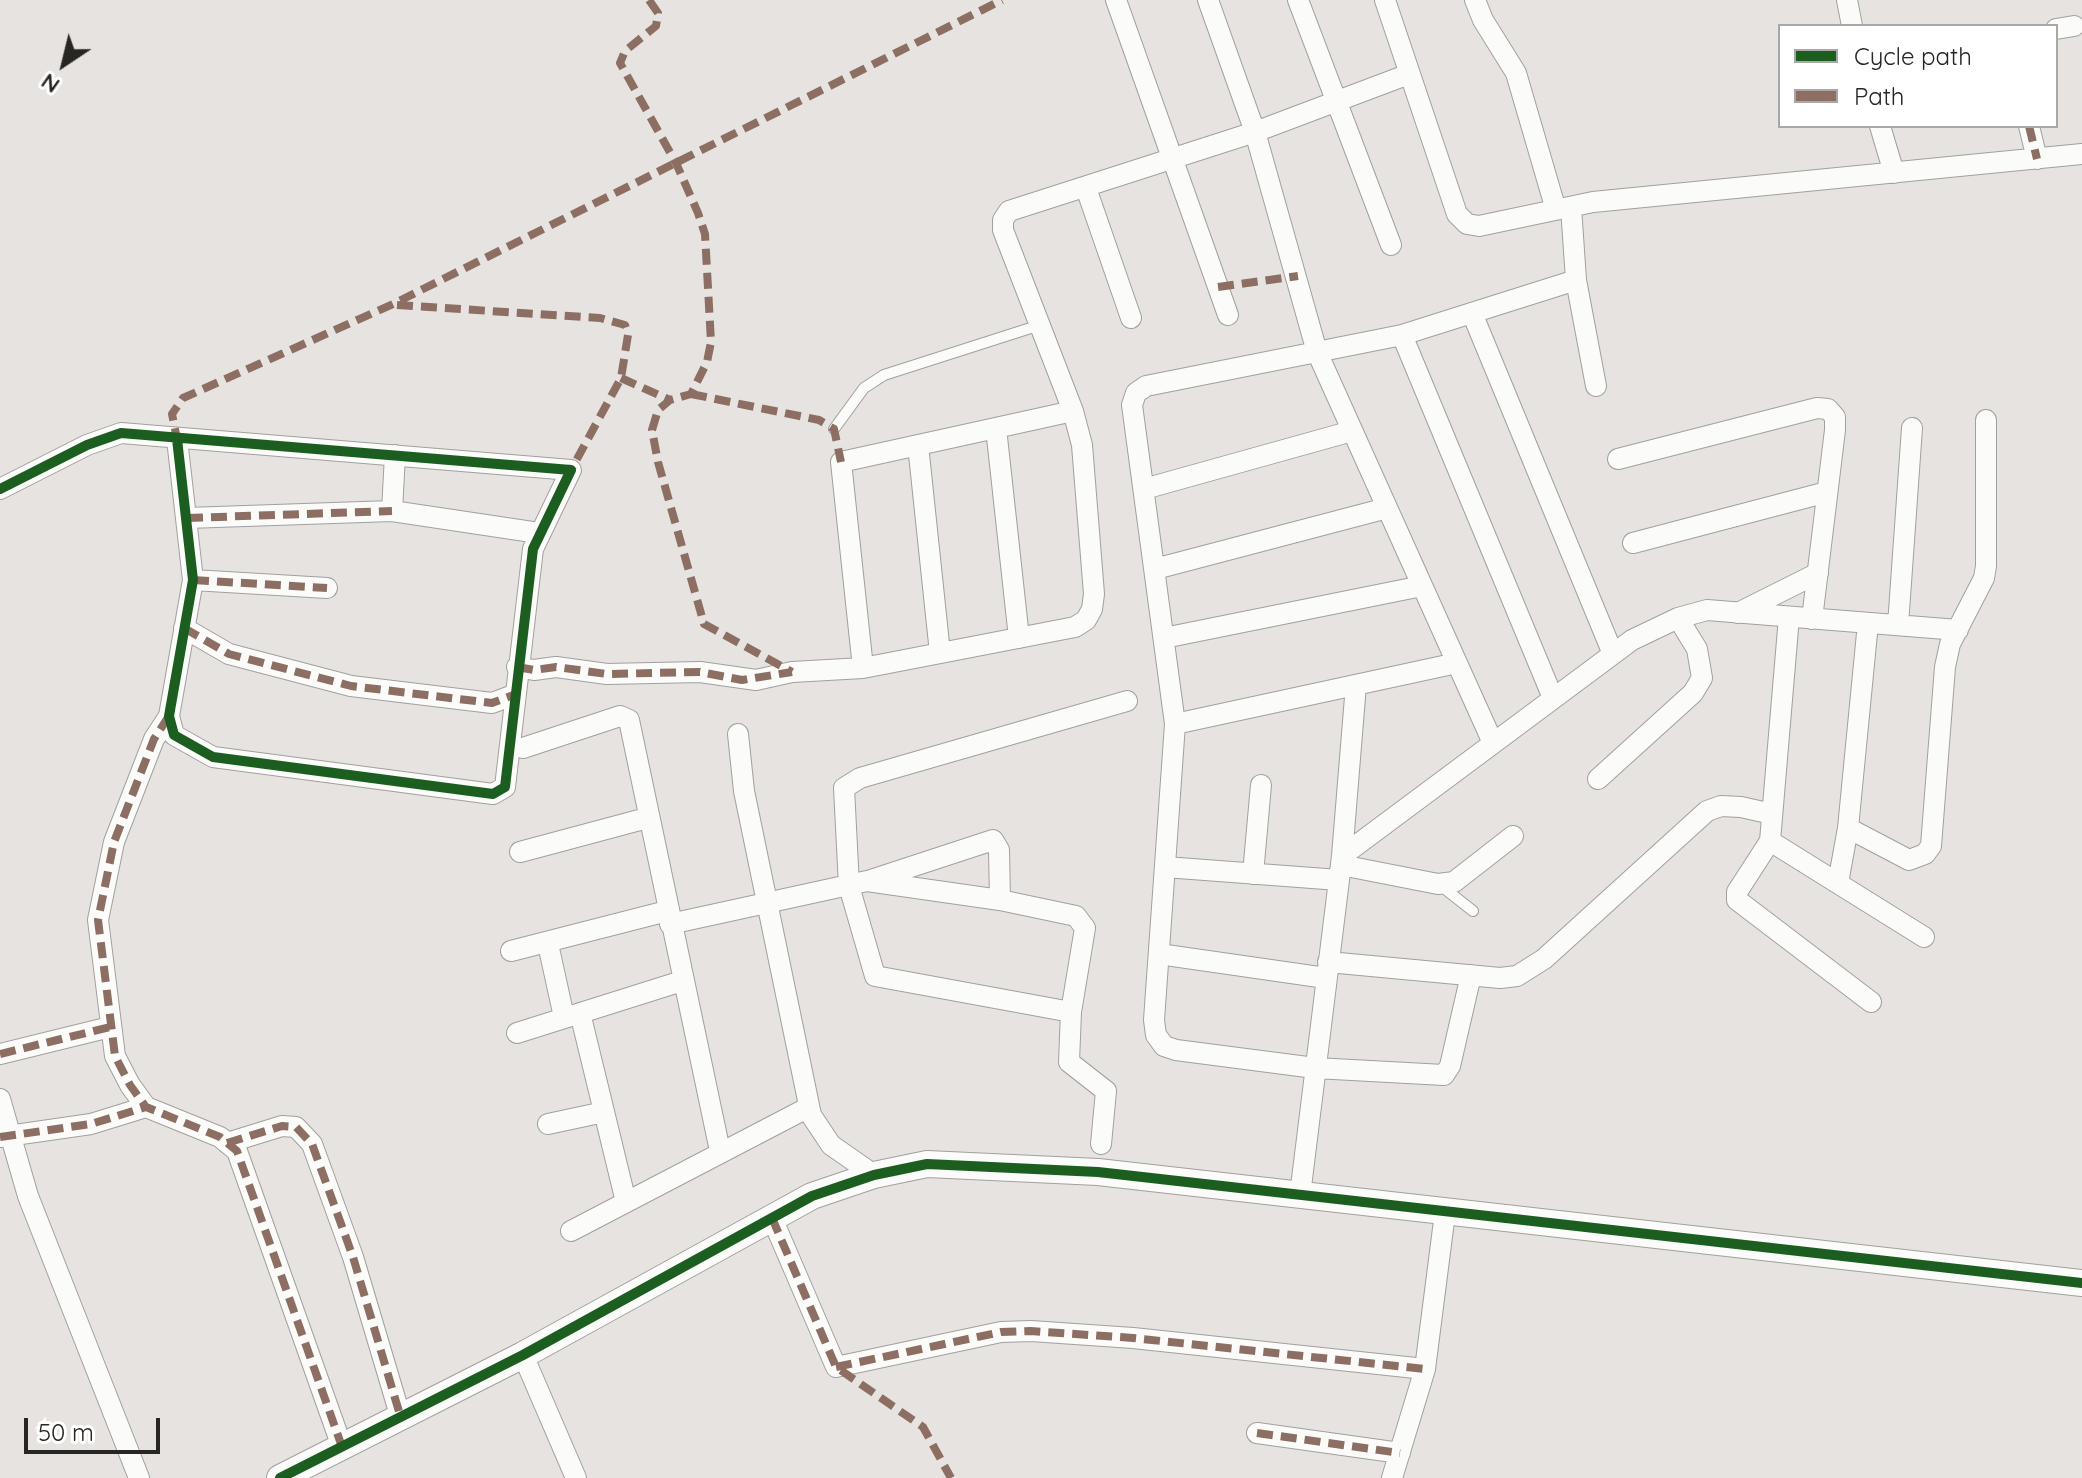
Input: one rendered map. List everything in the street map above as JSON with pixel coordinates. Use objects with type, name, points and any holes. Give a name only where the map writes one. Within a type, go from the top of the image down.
[{"type":"street","points":[[1116,0],[1228,315]]},
{"type":"street","points":[[1208,0],[1255,132],[1317,352],[1493,743]]},
{"type":"street","points":[[1298,0],[1391,245]]},
{"type":"street","points":[[1385,0],[1457,214],[1467,224],[1479,226],[1564,208],[2082,154]]},
{"type":"street","points":[[1475,0],[1483,20],[1516,73],[1564,208],[1596,386]]},
{"type":"street","points":[[1847,0],[1852,24]]},
{"type":"street","points":[[517,667],[534,670],[556,667],[607,674],[700,672],[742,680],[792,672],[863,668],[1075,627],[1086,620],[1092,609],[1082,445],[1073,411],[1003,230],[1003,220],[1009,211],[1255,132],[1337,98],[1409,74]]},
{"type":"street","points":[[1881,128],[1894,173]]},
{"type":"street","points":[[2029,128],[2037,159]]},
{"type":"street","points":[[1086,188],[1131,318]]},
{"type":"street","points":[[1471,975],[1446,1073],[1315,1068],[1164,1046],[1156,1035],[1154,1020],[1175,724],[1132,405],[1136,393],[1146,386],[1402,335],[1576,280]]},
{"type":"street","points":[[1472,313],[1613,654]]},
{"type":"street","points":[[1402,335],[1553,698]]},
{"type":"street","points":[[1618,459],[1817,408],[1828,409],[1835,417],[1835,430],[1812,619]]},
{"type":"street","points":[[863,668],[841,462],[1073,411]]},
{"type":"street","points":[[1848,828],[1909,860],[1925,854],[1931,846],[1945,667],[1958,630],[1984,578],[1986,566],[1986,420]]},
{"type":"street","points":[[996,428],[1019,638]]},
{"type":"street","points":[[1898,625],[1912,428]]},
{"type":"street","points":[[1144,489],[1352,431]]},
{"type":"street","points":[[0,489],[106,436],[121,433],[571,470],[533,549],[505,787],[493,794],[213,757],[174,735],[169,716]]},
{"type":"street","points":[[177,439],[193,580],[169,716],[141,770],[107,867],[98,920],[110,1027],[115,1056],[146,1107],[227,1143],[237,1151],[341,1444]]},
{"type":"street","points":[[918,445],[940,653]]},
{"type":"street","points":[[392,511],[395,455]]},
{"type":"street","points":[[1633,543],[1827,492]]},
{"type":"street","points":[[1155,569],[1387,508]]},
{"type":"street","points":[[187,518],[392,511],[539,533]]},
{"type":"street","points":[[1738,613],[1818,573]]},
{"type":"street","points":[[193,580],[327,588]]},
{"type":"street","points":[[1164,638],[1422,586]]},
{"type":"street","points":[[1341,867],[1553,698],[1632,640],[1678,618],[1707,610],[1958,630]]},
{"type":"street","points":[[1789,617],[1770,841],[1737,892],[1737,900],[1871,1002]]},
{"type":"street","points":[[1598,779],[1693,693],[1702,678],[1697,649],[1678,618]]},
{"type":"street","points":[[1838,883],[1848,828],[1868,623]]},
{"type":"street","points":[[184,628],[229,654],[351,686],[492,703],[516,694]]},
{"type":"street","points":[[1175,724],[1457,663]]},
{"type":"street","points":[[1300,1195],[1341,867],[1356,685]]},
{"type":"street","points":[[1071,1012],[875,976],[844,788],[851,782],[1127,701]]},
{"type":"street","points":[[523,748],[625,717],[630,725],[647,818],[720,1151]]},
{"type":"street","points":[[738,734],[744,791],[809,1107],[820,1133],[831,1145],[874,1175]]},
{"type":"street","points":[[1253,874],[1261,785]]},
{"type":"street","points":[[1159,954],[1327,970],[1500,978],[1528,971],[1707,811],[1721,806],[1772,814]]},
{"type":"street","points":[[520,852],[647,818]]},
{"type":"street","points":[[1165,867],[1253,874],[1341,867],[1438,884],[1454,882],[1469,874],[1513,836]]},
{"type":"street","points":[[511,951],[669,918],[769,903],[858,884],[993,840],[999,850],[1000,900]]},
{"type":"street","points":[[1770,841],[1924,937]]},
{"type":"street","points":[[858,884],[1000,900],[1082,920],[1084,938],[1071,1012],[1069,1062],[1106,1091],[1101,1144]]},
{"type":"street","points":[[548,944],[604,1112],[626,1202]]},
{"type":"street","points":[[517,1033],[682,981]]},
{"type":"street","points":[[0,1054],[110,1027]]},
{"type":"street","points":[[0,1099],[6,1136],[28,1196],[139,1478]]},
{"type":"street","points":[[6,1136],[91,1124],[146,1107]]},
{"type":"street","points":[[571,1231],[809,1107]]},
{"type":"street","points":[[548,1124],[604,1112]]},
{"type":"street","points":[[227,1143],[282,1126],[296,1127],[312,1144],[353,1257],[400,1415]]},
{"type":"street","points":[[280,1478],[341,1444],[523,1355],[812,1196],[902,1167],[949,1164],[1098,1172],[2082,1283]]},
{"type":"street","points":[[1392,1478],[1425,1369],[1445,1213]]},
{"type":"street","points":[[772,1218],[836,1367],[1001,1332],[1031,1331],[1133,1338],[1425,1369]]},
{"type":"street","points":[[523,1355],[576,1478]]},
{"type":"street","points":[[1257,1433],[1400,1453]]},
{"type":"lane","points":[[834,429],[864,388],[884,375],[1040,325]]},
{"type":"lane","points":[[1438,884],[1473,911]]},
{"type":"marked path","points":[[649,0],[658,13],[656,26],[625,51],[620,63],[676,163],[705,234],[711,342],[707,362],[691,394],[670,400],[658,410],[652,430],[658,462],[704,624],[792,672]]},
{"type":"marked path","points":[[178,444],[172,414],[183,398],[393,304],[1002,0]]},
{"type":"marked path","points":[[2029,128],[2037,159]]},
{"type":"marked path","points":[[1218,287],[1298,276]]},
{"type":"marked path","points":[[397,305],[600,318],[625,325],[628,335],[621,378],[571,470]]},
{"type":"marked path","points":[[621,378],[670,400]]},
{"type":"marked path","points":[[691,394],[819,420],[834,429],[841,462]]},
{"type":"marked path","points":[[187,518],[392,511]]},
{"type":"marked path","points":[[193,580],[327,588]]},
{"type":"marked path","points":[[184,628],[229,654],[351,686],[492,703],[516,694],[516,700]]},
{"type":"marked path","points":[[517,667],[534,670],[556,667],[607,674],[700,672],[742,680],[792,672]]},
{"type":"marked path","points":[[169,716],[154,739],[114,842],[98,920],[115,1056],[146,1107],[220,1137],[237,1151],[341,1444]]},
{"type":"marked path","points":[[0,1054],[110,1027]]},
{"type":"marked path","points":[[0,1137],[91,1124],[146,1107]]},
{"type":"marked path","points":[[227,1143],[282,1126],[296,1127],[312,1144],[353,1257],[400,1415]]},
{"type":"marked path","points":[[772,1218],[836,1367],[923,1427],[951,1478]]},
{"type":"marked path","points":[[836,1367],[1001,1332],[1031,1331],[1133,1338],[1425,1369]]},
{"type":"marked path","points":[[1257,1433],[1400,1453]]},
{"type":"cycle path","points":[[0,489],[87,445],[121,433],[571,470],[533,549],[505,787],[493,794],[213,757],[174,735],[169,716],[193,580],[177,439]]},
{"type":"cycle path","points":[[280,1478],[523,1355],[812,1196],[874,1175],[927,1164],[1098,1172],[2082,1283]]}]
